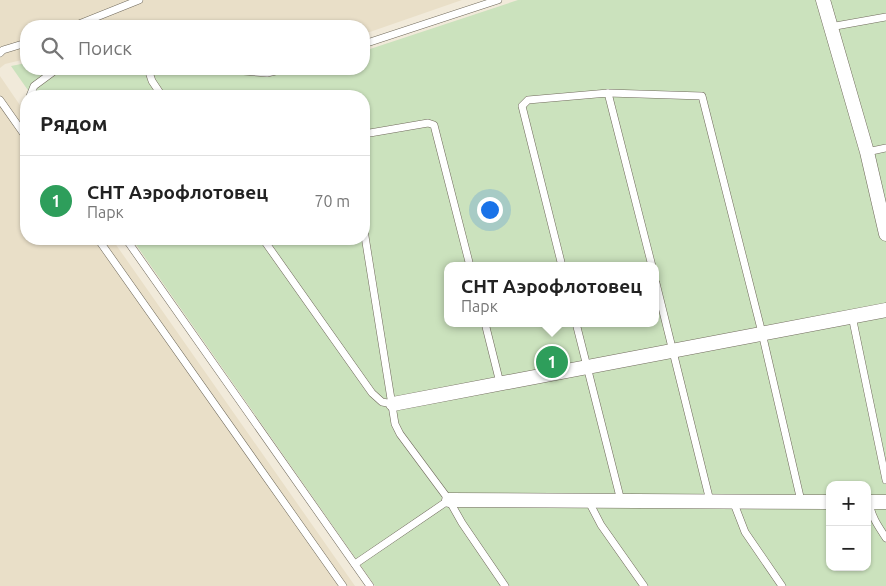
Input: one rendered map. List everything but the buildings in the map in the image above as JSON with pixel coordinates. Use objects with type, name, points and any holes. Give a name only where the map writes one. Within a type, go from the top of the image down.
[{"type":"street","points":[[823,0],[868,152],[886,234]]},
{"type":"street","points":[[393,404],[886,310]]},
{"type":"street","points":[[449,500],[826,502]]},
{"type":"street","points":[[871,502],[886,502]]},
{"type":"lane","points":[[89,20],[139,0]]},
{"type":"lane","points":[[370,42],[498,0]]},
{"type":"lane","points":[[830,27],[886,17]]},
{"type":"lane","points":[[0,53],[20,44]]},
{"type":"lane","points":[[32,90],[34,86],[48,75]]},
{"type":"lane","points":[[150,75],[158,90]]},
{"type":"lane","points":[[561,262],[522,106],[528,100],[608,93],[702,96],[762,334],[801,501]]},
{"type":"lane","points":[[608,93],[651,262]]},
{"type":"lane","points":[[0,100],[20,128]]},
{"type":"lane","points":[[370,133],[428,123],[434,125],[469,262]]},
{"type":"lane","points":[[868,152],[886,148]]},
{"type":"lane","points":[[102,245],[343,586]]},
{"type":"lane","points":[[130,245],[370,586]]},
{"type":"lane","points":[[267,245],[372,393],[382,402],[393,404]]},
{"type":"lane","points":[[366,245],[395,424],[400,434],[449,500],[462,523],[505,586]]},
{"type":"lane","points":[[659,294],[710,501]]},
{"type":"lane","points":[[852,316],[886,480]]},
{"type":"lane","points":[[486,327],[500,383]]},
{"type":"lane","points":[[577,327],[621,500]]},
{"type":"lane","points":[[355,564],[449,500]]},
{"type":"lane","points":[[588,500],[601,525],[644,586]]},
{"type":"lane","points":[[733,501],[745,532],[782,586]]},
{"type":"lane","points":[[871,513],[874,521],[886,538]]},
{"type":"shaded area","points":[[0,0],[462,0],[370,32],[370,20],[20,20],[20,60],[5,64],[0,68]]},
{"type":"shaded area","points":[[0,76],[20,105],[20,245],[116,245],[355,586],[0,586]]},
{"type":"green space","points":[[518,0],[886,0],[886,586],[375,586],[136,245],[370,245],[370,90],[28,90],[11,66],[20,64],[20,75],[370,75],[370,49]]},
{"type":"place","name":"СНТ Аэрофлотовец","points":[[552,362]]}]
